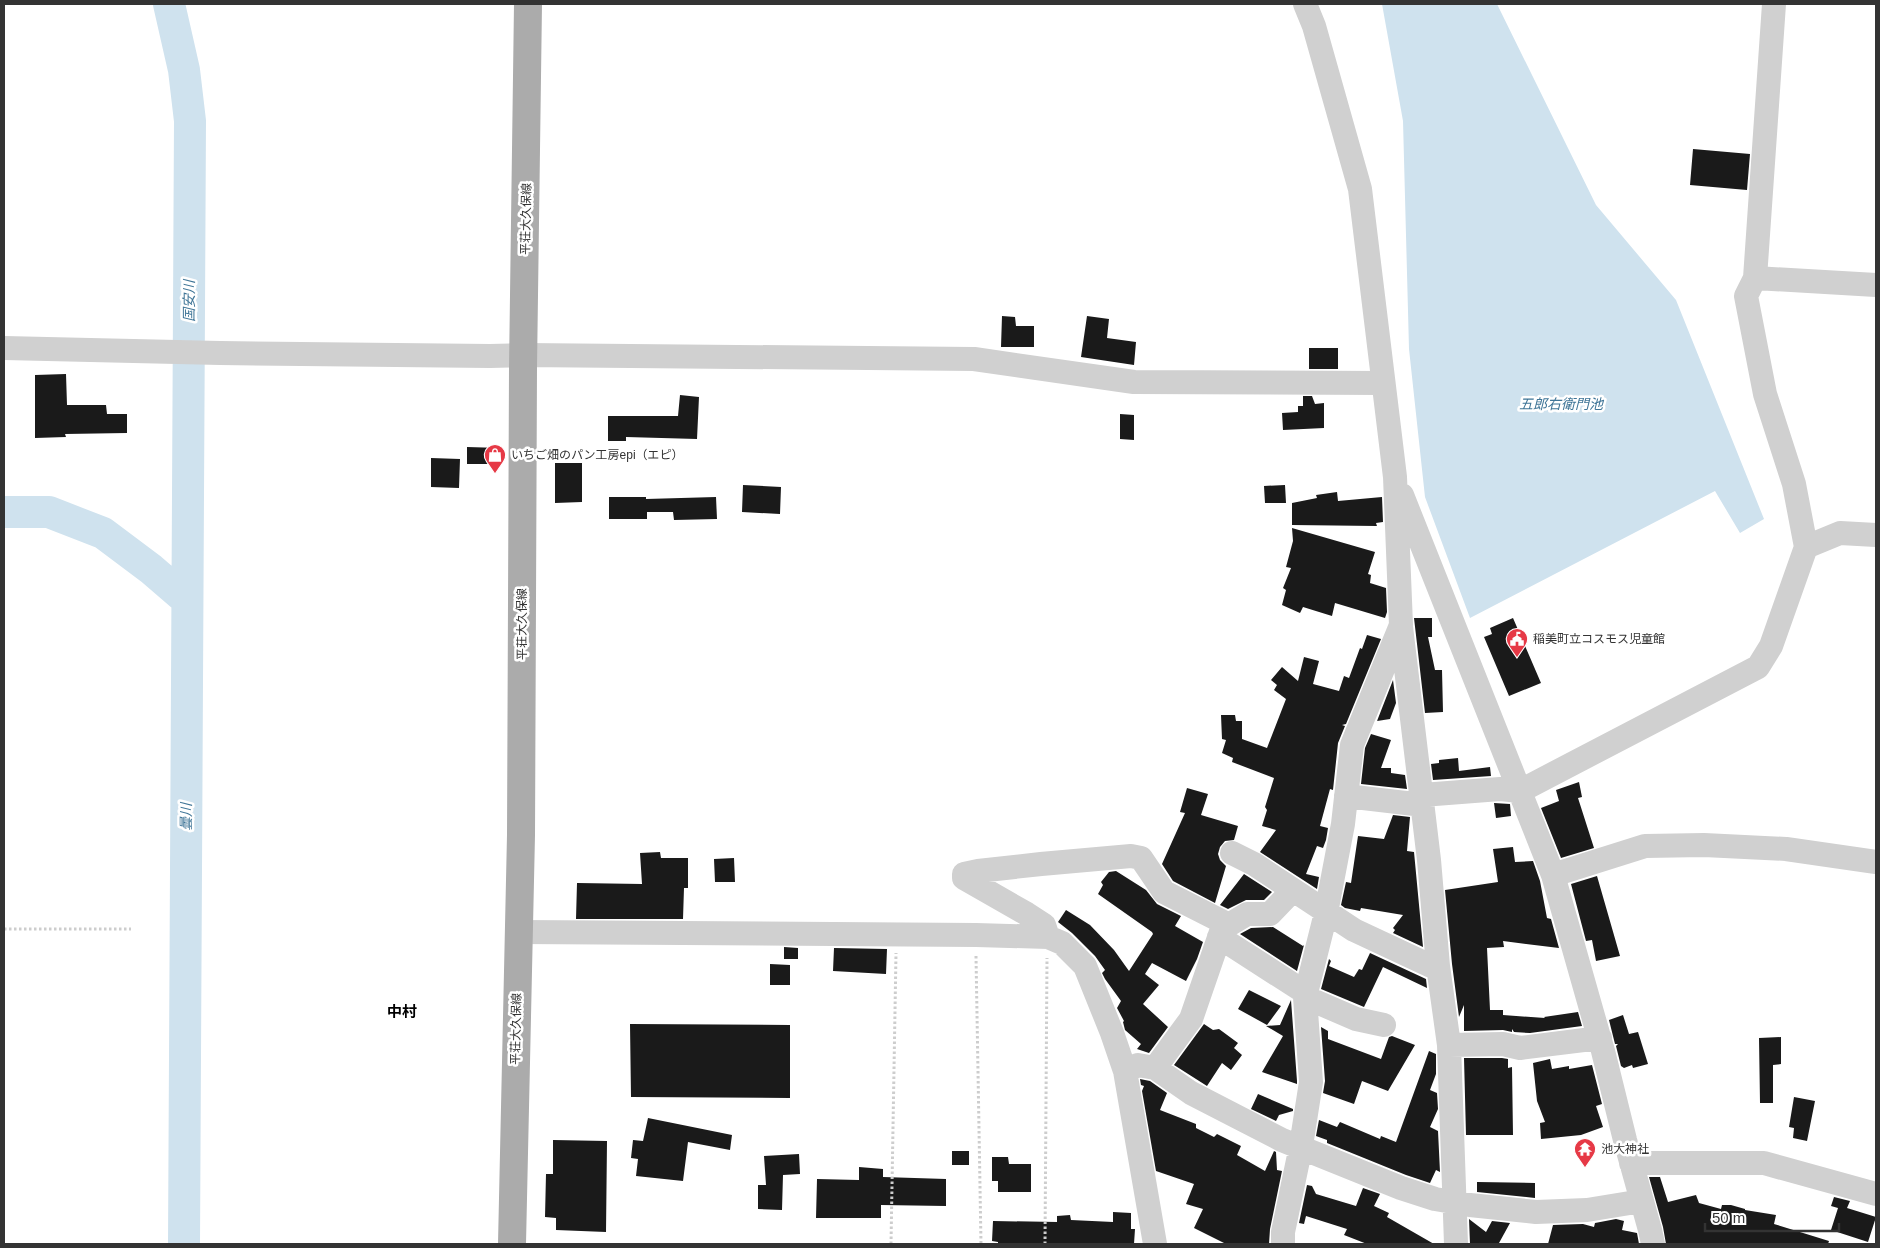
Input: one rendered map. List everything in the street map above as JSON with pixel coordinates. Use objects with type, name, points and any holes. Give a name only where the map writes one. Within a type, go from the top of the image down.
[{"type":"main road","name":"平荘大久保線","points":[[512,1244],[521,825],[528,4]]},
{"type":"street","points":[[1305,4],[1314,26],[1360,189],[1395,477],[1401,625],[1429,860],[1438,966],[1449,1045],[1453,1202],[1456,1244]]},
{"type":"street","points":[[1346,796],[1422,800],[1500,789],[1520,791],[1758,667],[1771,646],[1806,547],[1794,484],[1765,394],[1746,296],[1755,278],[1774,4]]},
{"type":"street","points":[[1755,278],[1876,285]]},
{"type":"street","points":[[4,348],[220,353],[974,359],[1134,382],[1383,383]]},
{"type":"street","points":[[1395,477],[1553,875],[1600,1038],[1652,1244]]},
{"type":"street","points":[[1806,547],[1840,533],[1876,534]]},
{"type":"street","points":[[1283,1244],[1283,1232],[1301,1146],[1311,1082],[1306,995],[1326,913],[1343,824],[1352,745],[1401,625]]},
{"type":"street","points":[[1553,875],[1646,846],[1704,845],[1786,849],[1876,862]]},
{"type":"street","points":[[1232,853],[1254,864],[1354,930],[1431,966],[1438,966]]},
{"type":"street","points":[[1048,937],[1044,926],[1027,914],[964,878],[964,874],[1050,863],[1131,856],[1141,858],[1164,892],[1224,931],[1306,995],[1356,1019],[1384,1025]]},
{"type":"street","points":[[1155,1068],[1191,1018],[1224,931],[1247,914],[1270,914],[1293,890]]},
{"type":"street","points":[[519,932],[976,935],[1048,937],[1062,943],[1085,966],[1112,1033],[1124,1071],[1155,1244]]},
{"type":"street","points":[[1449,1045],[1503,1044],[1520,1048],[1600,1038]]},
{"type":"street","points":[[1124,1071],[1138,1065],[1155,1068],[1191,1093],[1282,1140],[1402,1188],[1435,1199],[1536,1212],[1587,1210],[1642,1201]]},
{"type":"street","points":[[1631,1163],[1764,1163],[1876,1194]]},
{"type":"path","points":[[4,929],[131,929]]},
{"type":"path","points":[[891,1244],[896,935]]},
{"type":"path","points":[[976,935],[981,1244]]},
{"type":"path","points":[[1045,1244],[1048,937]]},
{"type":"water","name":"五郎右衛門池","points":[[1382,4],[1497,4],[1596,205],[1676,300],[1764,519],[1740,533],[1715,491],[1470,618],[1425,497],[1409,349],[1403,121]]},
{"type":"building","points":[[1693,149],[1750,154],[1747,190],[1690,185]]},
{"type":"building","points":[[1002,316],[1015,317],[1016,326],[1034,326],[1034,347],[1001,347]]},
{"type":"building","points":[[1087,316],[1109,319],[1107,338],[1136,342],[1134,365],[1081,357]]},
{"type":"building","points":[[1309,348],[1338,348],[1338,369],[1309,369]]},
{"type":"building","points":[[66,374],[67,405],[106,405],[107,414],[127,414],[127,433],[65,434],[66,437],[35,438],[35,375]]},
{"type":"building","points":[[680,395],[699,397],[697,439],[626,437],[626,441],[608,441],[608,416],[678,416]]},
{"type":"building","points":[[1303,396],[1312,396],[1315,404],[1324,403],[1324,428],[1283,430],[1282,413],[1298,412],[1298,406],[1303,406]]},
{"type":"building","points":[[1120,414],[1134,415],[1134,440],[1120,439]]},
{"type":"building","points":[[467,447],[501,448],[500,464],[467,464]]},
{"type":"building","points":[[431,458],[460,459],[459,488],[431,487]]},
{"type":"building","points":[[555,463],[582,463],[582,502],[555,503]]},
{"type":"building","points":[[743,485],[781,487],[780,514],[742,512]]},
{"type":"building","points":[[1285,485],[1286,503],[1265,503],[1264,486]]},
{"type":"building","points":[[1337,492],[1338,501],[1382,497],[1383,522],[1376,523],[1377,526],[1292,525],[1292,503],[1317,498],[1316,495]]},
{"type":"building","points":[[609,497],[646,497],[646,499],[716,497],[717,519],[674,520],[673,512],[647,512],[647,519],[609,519]]},
{"type":"building","points":[[1292,528],[1375,552],[1368,574],[1371,575],[1370,583],[1386,588],[1387,612],[1385,618],[1335,603],[1332,616],[1303,607],[1300,613],[1282,605],[1286,590],[1283,588],[1291,568],[1286,567],[1293,541]]},
{"type":"building","points":[[1414,618],[1432,618],[1432,637],[1428,637],[1435,670],[1442,670],[1443,712],[1425,713]]},
{"type":"building","points":[[1513,618],[1541,683],[1509,696],[1484,637],[1492,634],[1490,628]]},
{"type":"building","points":[[1367,635],[1381,639],[1346,724],[1342,725],[1345,726],[1338,743],[1333,790],[1330,789],[1320,826],[1328,828],[1326,840],[1323,848],[1317,846],[1306,874],[1319,877],[1317,889],[1260,852],[1276,830],[1262,826],[1267,810],[1265,807],[1274,778],[1232,762],[1233,758],[1222,753],[1226,740],[1222,739],[1221,715],[1235,715],[1236,721],[1242,721],[1242,739],[1267,748],[1286,699],[1274,690],[1277,685],[1271,680],[1282,667],[1298,681],[1304,657],[1319,661],[1313,684],[1339,691],[1344,676],[1349,678]]},
{"type":"building","points":[[1393,680],[1396,703],[1390,719],[1377,721]]},
{"type":"building","points":[[1371,734],[1391,740],[1381,768],[1391,768],[1391,773],[1405,775],[1407,789],[1361,784],[1365,748]]},
{"type":"building","points":[[1458,758],[1459,771],[1490,767],[1491,776],[1433,780],[1431,764],[1439,763],[1439,760]]},
{"type":"building","points":[[1579,782],[1582,797],[1578,798],[1594,848],[1561,858],[1541,808],[1559,801],[1556,790]]},
{"type":"building","points":[[1187,788],[1208,794],[1201,815],[1238,826],[1234,840],[1225,841],[1220,847],[1218,854],[1220,860],[1226,866],[1215,903],[1173,881],[1162,864],[1185,813],[1180,812]]},
{"type":"building","points":[[1494,803],[1510,804],[1511,816],[1496,818]]},
{"type":"building","points":[[1393,815],[1410,817],[1407,851],[1414,852],[1423,947],[1393,933],[1395,930],[1393,928],[1403,915],[1361,908],[1360,911],[1345,908],[1341,905],[1346,882],[1351,883],[1358,836],[1384,839]]},
{"type":"building","points":[[1513,847],[1515,862],[1533,861],[1540,881],[1547,918],[1551,919],[1559,948],[1503,941],[1504,947],[1487,948],[1490,1010],[1503,1010],[1503,1015],[1545,1018],[1578,1012],[1582,1026],[1530,1033],[1514,1032],[1512,1029],[1512,1032],[1503,1030],[1464,1031],[1464,1005],[1459,1017],[1445,890],[1498,882],[1493,849]]},
{"type":"building","points":[[660,852],[661,858],[688,858],[688,888],[684,888],[683,919],[576,919],[577,883],[642,884],[640,853]]},
{"type":"building","points":[[734,858],[735,882],[715,882],[714,859]]},
{"type":"building","points":[[1116,871],[1146,890],[1157,904],[1181,916],[1175,926],[1203,942],[1186,981],[1152,963],[1145,974],[1159,985],[1143,1004],[1168,1027],[1149,1053],[1137,1049],[1141,1044],[1125,1030],[1124,1021],[1117,1008],[1121,1001],[1105,979],[1102,973],[1105,970],[1095,956],[1058,922],[1066,910],[1090,925],[1114,950],[1129,971],[1153,934],[1098,894],[1103,885],[1101,882],[1109,872]]},
{"type":"building","points":[[1244,874],[1272,892],[1264,900],[1246,900],[1228,909],[1220,905]]},
{"type":"building","points":[[1597,876],[1620,956],[1596,961],[1592,940],[1586,941],[1571,884]]},
{"type":"building","points":[[1273,927],[1304,945],[1297,971],[1240,934],[1251,928]]},
{"type":"building","points":[[784,947],[798,948],[798,959],[784,959]]},
{"type":"building","points":[[834,948],[887,949],[886,974],[833,971]]},
{"type":"building","points":[[1370,953],[1426,979],[1427,988],[1383,967],[1364,1007],[1321,989],[1329,959],[1331,961],[1329,966],[1354,977],[1359,969],[1362,970]]},
{"type":"building","points":[[770,964],[790,965],[790,985],[770,985]]},
{"type":"building","points":[[1249,990],[1281,1006],[1267,1025],[1238,1009]]},
{"type":"building","points":[[1291,1000],[1297,1084],[1262,1072],[1283,1036],[1266,1026],[1280,1025]]},
{"type":"building","points":[[1623,1015],[1629,1034],[1638,1032],[1648,1064],[1633,1068],[1632,1065],[1624,1068],[1621,1066],[1616,1046],[1618,1044],[1615,1044],[1609,1020]]},
{"type":"building","points":[[630,1024],[790,1025],[790,1098],[631,1097]]},
{"type":"building","points":[[1204,1024],[1213,1030],[1219,1029],[1238,1043],[1234,1048],[1242,1055],[1231,1070],[1222,1063],[1207,1086],[1174,1065]]},
{"type":"building","points":[[1321,1027],[1328,1031],[1328,1039],[1381,1059],[1389,1037],[1392,1036],[1415,1045],[1388,1091],[1362,1081],[1354,1104],[1323,1093],[1325,1081]]},
{"type":"building","points":[[1781,1037],[1781,1064],[1773,1065],[1773,1103],[1760,1103],[1759,1038]]},
{"type":"building","points":[[1429,1051],[1436,1054],[1436,1074],[1430,1090],[1437,1093],[1438,1109],[1430,1127],[1438,1131],[1440,1172],[1436,1170],[1430,1183],[1327,1143],[1327,1140],[1316,1136],[1319,1120],[1337,1127],[1340,1122],[1380,1139],[1381,1136],[1396,1142]]},
{"type":"building","points":[[1464,1058],[1508,1059],[1508,1068],[1512,1067],[1513,1135],[1466,1135]]},
{"type":"building","points":[[1550,1059],[1552,1069],[1569,1066],[1569,1069],[1592,1065],[1602,1104],[1596,1106],[1603,1127],[1581,1135],[1541,1139],[1540,1123],[1545,1122],[1537,1101],[1533,1063]]},
{"type":"building","points":[[1140,1079],[1150,1081],[1167,1093],[1160,1110],[1196,1124],[1196,1128],[1214,1137],[1217,1134],[1241,1146],[1237,1155],[1265,1171],[1274,1151],[1276,1152],[1277,1170],[1282,1171],[1270,1229],[1269,1244],[1226,1244],[1194,1228],[1203,1209],[1186,1204],[1194,1184],[1156,1171],[1142,1091],[1144,1086],[1141,1085]]},
{"type":"building","points":[[1258,1094],[1293,1109],[1293,1111],[1279,1115],[1276,1121],[1251,1109]]},
{"type":"building","points":[[1794,1097],[1815,1101],[1807,1141],[1793,1138],[1794,1128],[1789,1127]]},
{"type":"building","points":[[648,1118],[732,1135],[730,1150],[688,1142],[683,1181],[636,1176],[638,1159],[631,1158],[633,1140],[643,1141]]},
{"type":"building","points":[[553,1140],[607,1141],[606,1232],[556,1230],[556,1218],[545,1217],[546,1174],[553,1174]]},
{"type":"building","points":[[952,1151],[969,1151],[969,1165],[952,1165]]},
{"type":"building","points":[[799,1154],[800,1174],[783,1175],[782,1210],[758,1209],[758,1185],[766,1185],[764,1156]]},
{"type":"building","points":[[992,1157],[1008,1157],[1009,1164],[1031,1164],[1031,1192],[998,1192],[998,1181],[992,1181]]},
{"type":"building","points":[[859,1167],[883,1169],[883,1177],[946,1179],[946,1206],[881,1205],[881,1218],[816,1218],[817,1179],[859,1180]]},
{"type":"building","points":[[1649,1177],[1660,1177],[1668,1202],[1696,1195],[1699,1203],[1721,1209],[1722,1205],[1731,1205],[1745,1210],[1776,1215],[1774,1224],[1829,1241],[1828,1244],[1666,1244]]},
{"type":"building","points":[[1477,1182],[1535,1183],[1535,1198],[1477,1192]]},
{"type":"building","points":[[1307,1185],[1312,1186],[1316,1194],[1356,1206],[1363,1188],[1380,1194],[1374,1206],[1389,1213],[1387,1217],[1434,1244],[1367,1244],[1344,1235],[1347,1229],[1306,1216],[1304,1224],[1299,1223]]},
{"type":"building","points":[[1834,1197],[1850,1201],[1847,1208],[1876,1217],[1868,1242],[1831,1230],[1838,1208],[1831,1206]]},
{"type":"building","points":[[1113,1212],[1131,1213],[1131,1229],[1135,1229],[1134,1244],[998,1244],[998,1242],[992,1241],[993,1221],[1057,1222],[1057,1216],[1070,1215],[1071,1220],[1113,1222]]},
{"type":"building","points":[[1469,1219],[1486,1232],[1492,1221],[1510,1223],[1499,1243],[1501,1244],[1470,1244]]},
{"type":"building","points":[[1616,1219],[1624,1221],[1622,1230],[1637,1233],[1639,1244],[1548,1244],[1553,1225],[1583,1224],[1594,1227],[1595,1223]]},
{"type":"waterway","name":"曇川","points":[[169,4],[184,70],[190,121],[184,1244]]},
{"type":"waterway","name":"曇川","points":[[4,512],[49,512],[103,533],[151,569],[187,600]]},
{"type":"place","name":"いちご畑のパン工房epi（エピ）","points":[[495,474]]},
{"type":"place","name":"稲美町立コスモス児童館","points":[[1517,658]]},
{"type":"place","name":"池大神社","points":[[1585,1168]]},
{"type":"district","name":"中村","points":[[402,1012]]},
{"type":"water label","name":"国安川","points":[[189,301]]}]
